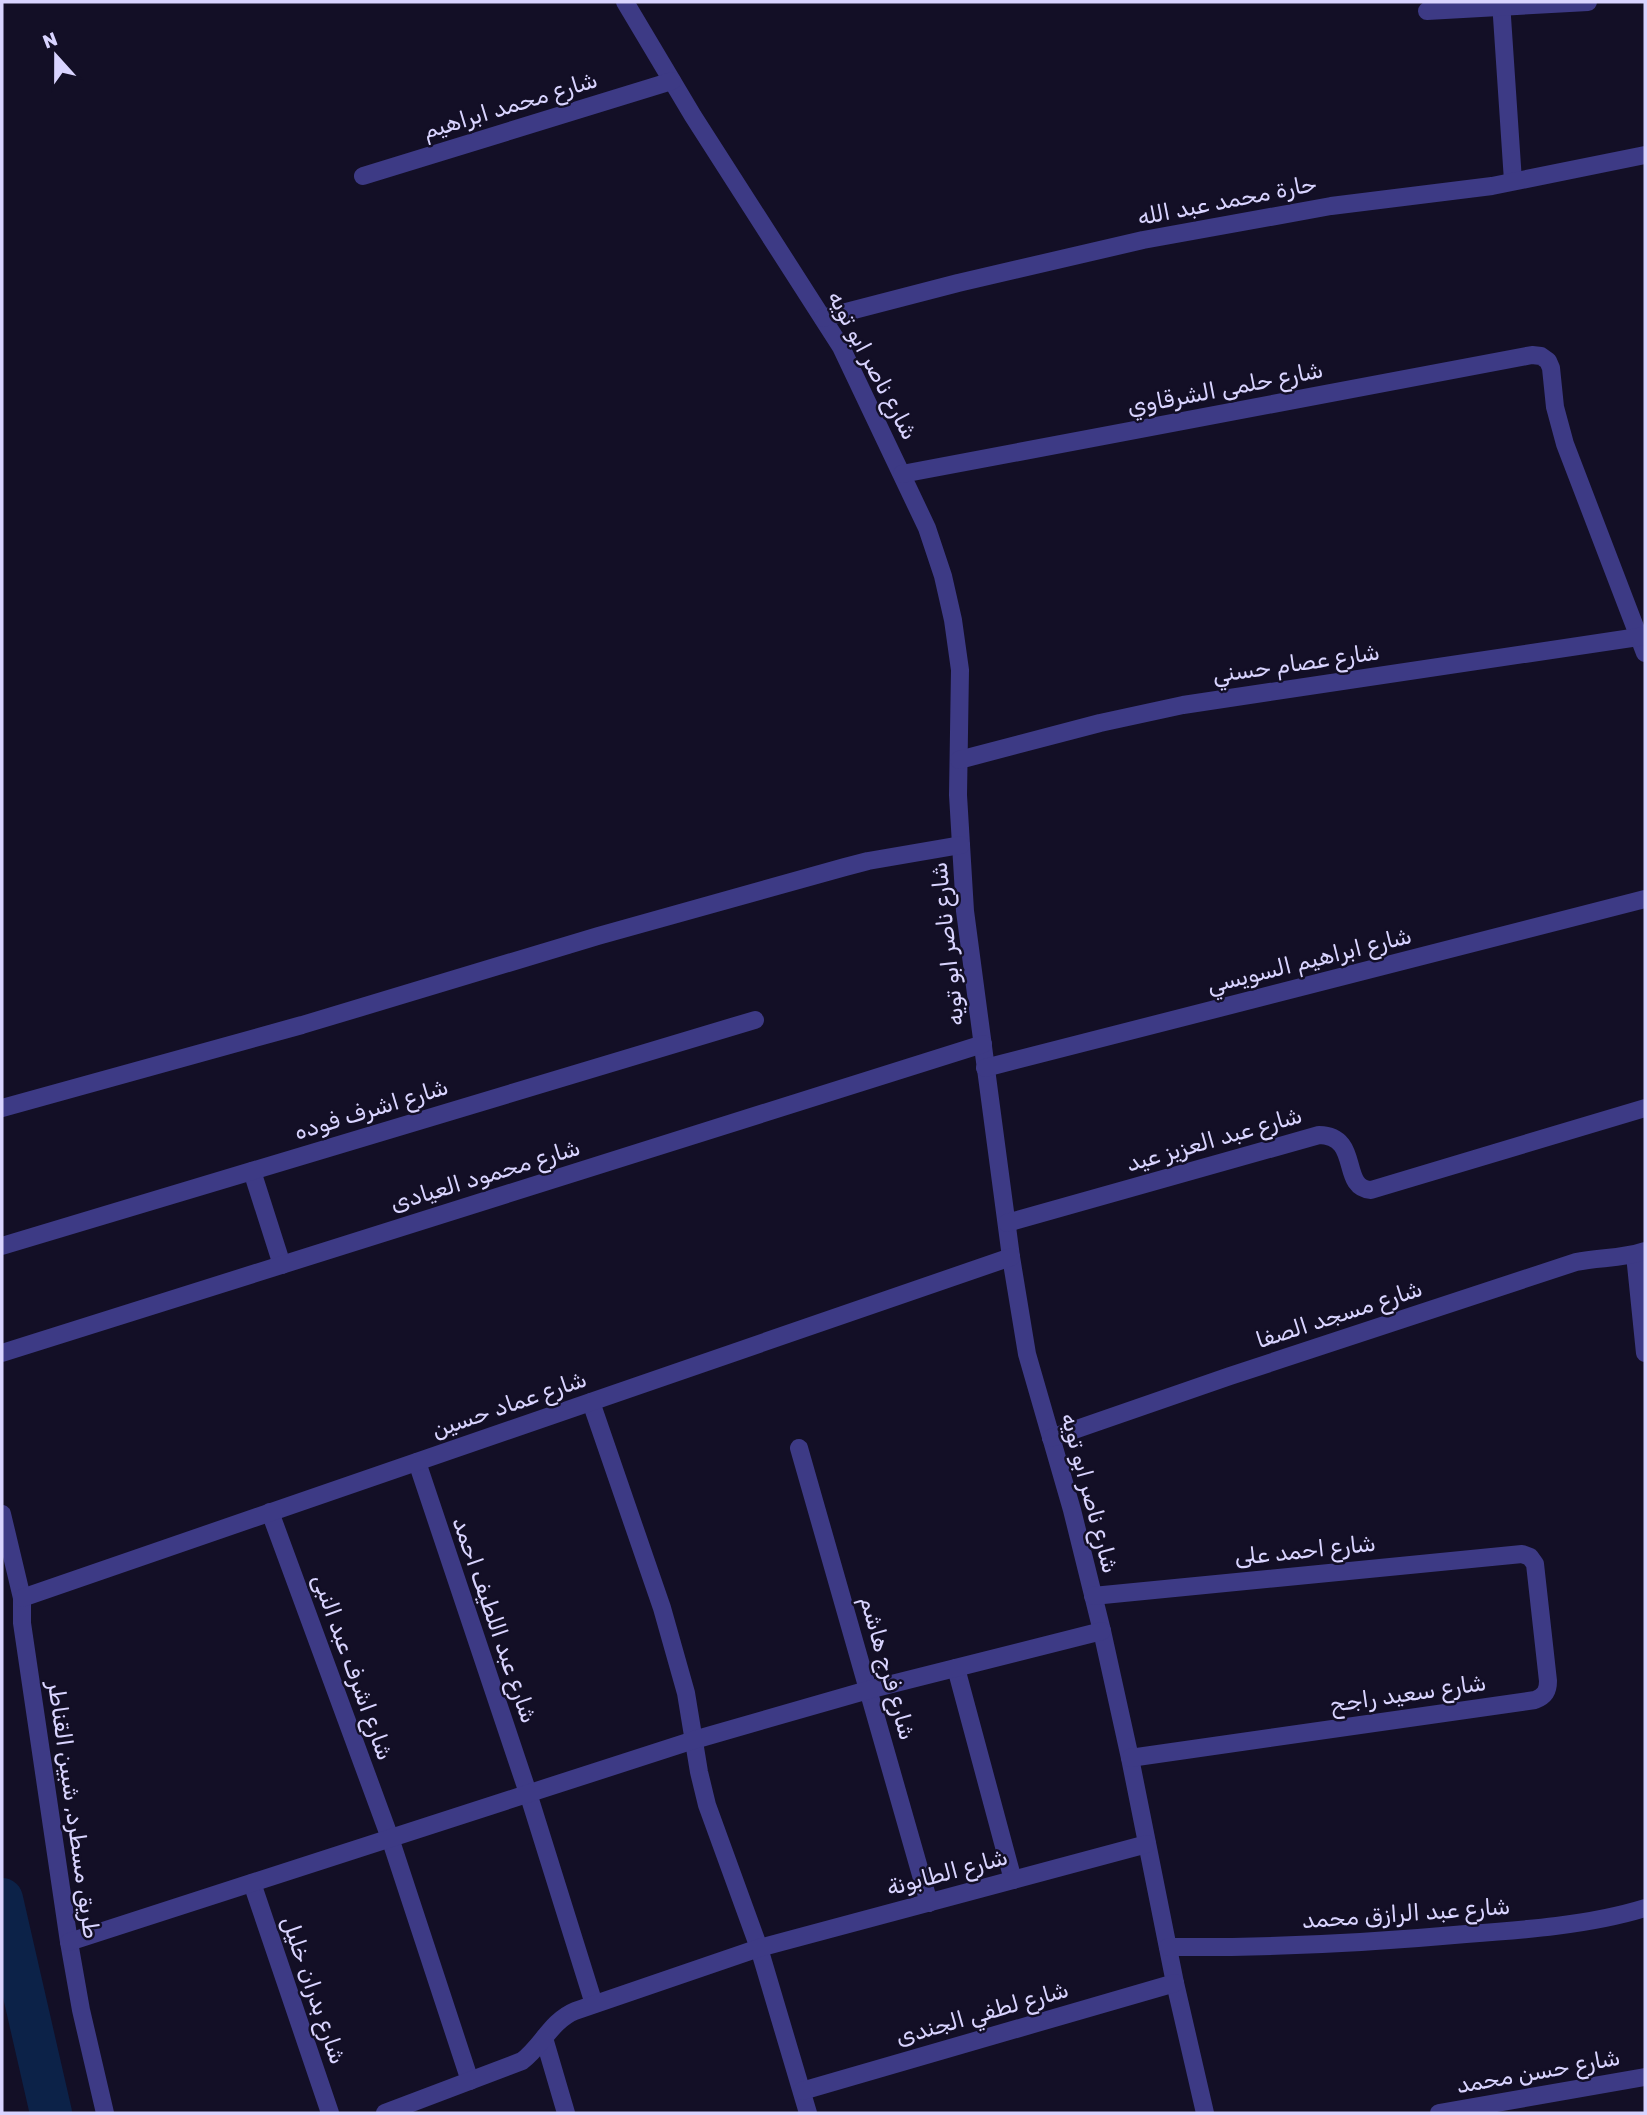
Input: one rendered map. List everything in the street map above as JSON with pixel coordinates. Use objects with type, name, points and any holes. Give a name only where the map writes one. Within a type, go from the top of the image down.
[{"type":"street","name":"شارع ناصر ابو تويه","points":[[625,2],[841,347],[928,528],[943,576],[960,670],[958,795],[965,911],[1006,1223],[1027,1354],[1072,1510],[1102,1631],[1175,1983],[1205,2113]]},
{"type":"street","points":[[1427,11],[1501,4],[1588,2]]},
{"type":"street","points":[[1501,4],[1513,181]]},
{"type":"street","name":"شارع محمد ابراهيم","points":[[363,176],[672,81]]},
{"type":"street","name":"حارة محمد عبد الله","points":[[823,318],[1143,240],[1331,205],[1492,186],[1645,155]]},
{"type":"street","name":"شارع حلمى الشرقاوي","points":[[902,474],[1532,355],[1541,356],[1548,361],[1551,368],[1555,407],[1565,444],[1643,642]]},
{"type":"street","name":"شارع عصام حسني","points":[[959,760],[1100,723],[1183,705],[1517,654],[1643,642]]},
{"type":"street","points":[[2,1108],[302,1025],[598,936],[845,867],[961,845]]},
{"type":"street","name":"شارع ابراهيم السويسي","points":[[985,1068],[1645,899]]},
{"type":"street","name":"شارع اشرف فوده","points":[[2,1246],[755,1020]]},
{"type":"street","name":"شارع محمود العيادى","points":[[2,1353],[983,1044]]},
{"type":"street","name":"شارع عبد العزيز عيد","points":[[1006,1223],[1319,1135],[1329,1135],[1339,1140],[1346,1148],[1355,1181],[1364,1189],[1371,1190],[1645,1108]]},
{"type":"street","points":[[252,1171],[282,1265]]},
{"type":"street","points":[[1640,1253],[1645,1353]]},
{"type":"street","name":"شارع مسجد الصفا","points":[[1052,1438],[1576,1262],[1640,1253]]},
{"type":"street","name":"شارع عماد حسين","points":[[22,1598],[1011,1257]]},
{"type":"street","points":[[591,1402],[662,1608],[686,1693],[707,1805],[759,1948],[808,2113]]},
{"type":"street","name":"شارع فرج هاشم","points":[[799,1448],[929,1903]]},
{"type":"street","name":"شارع عبد اللطيف احمد","points":[[417,1462],[528,1793],[594,2004]]},
{"type":"street","name":"شارع اشرف عبد النبى","points":[[270,1512],[390,1838],[470,2081]]},
{"type":"street","name":"طريق مسطرد, شبين القناطر","points":[[2,1514],[22,1598],[22,1623],[69,1942],[104,2113]]},
{"type":"street","name":"شارع احمد على","points":[[1093,1596],[1522,1553]]},
{"type":"street","name":"شارع سعيد راجح","points":[[1130,1758],[1543,1697],[1548,1689],[1548,1681],[1537,1572],[1530,1557],[1522,1553]]},
{"type":"street","points":[[69,1942],[694,1740],[868,1690],[1102,1631]]},
{"type":"street","points":[[956,1668],[1013,1880]]},
{"type":"street","name":"شارع الطابونة","points":[[385,2113],[522,2061],[556,2022],[565,2015],[594,2004],[759,1948],[1147,1844]]},
{"type":"street","name":"شارع بدران خليل","points":[[252,1883],[330,2113]]},
{"type":"street","name":"شارع عبد الرازق محمد","points":[[1168,1947],[1248,1948],[1429,1938],[1513,1931],[1610,1917],[1645,1908]]},
{"type":"street","name":"شارع لطفي الجندى","points":[[802,2091],[1175,1983]]},
{"type":"street","points":[[544,2038],[566,2113]]},
{"type":"street","name":"شارع حسن محمد","points":[[1439,2113],[1645,2077]]},
{"type":"waterway","points":[[2,1899],[51,2113]]}]
